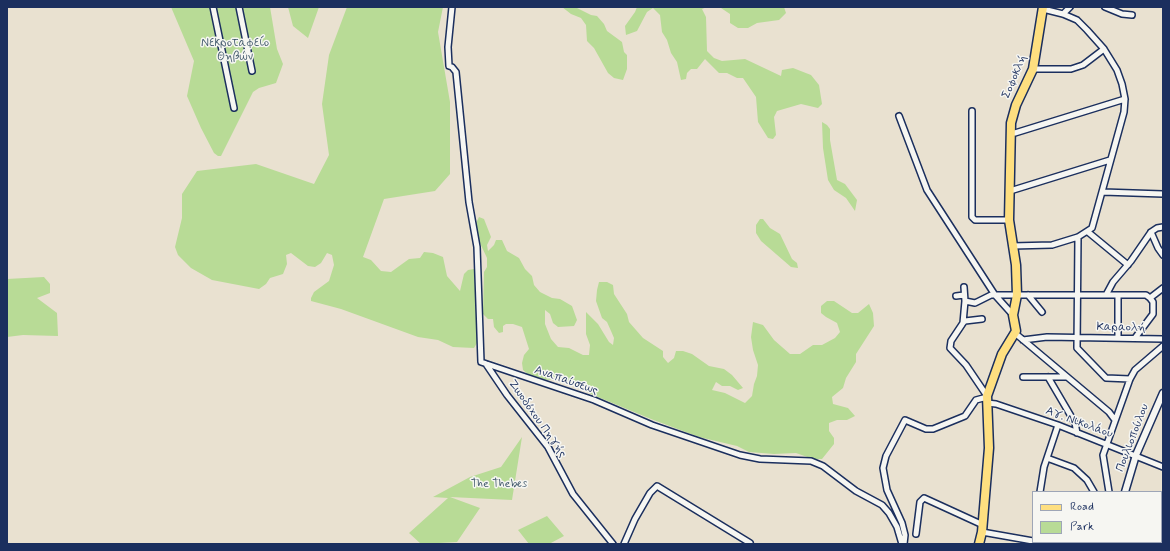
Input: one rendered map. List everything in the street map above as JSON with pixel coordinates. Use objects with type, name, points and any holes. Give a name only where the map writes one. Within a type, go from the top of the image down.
[{"type":"main road","name":"Σοφοκλή","points":[[1016,334],[1013,315],[1016,295],[1016,265],[1009,220],[1010,133],[1012,114],[1033,69],[1043,8]]},
{"type":"main road","points":[[979,544],[982,529],[989,448],[987,399],[1002,354],[1016,334]]},
{"type":"street","points":[[212,7],[234,108]]},
{"type":"street","points":[[239,7],[252,71]]},
{"type":"street","points":[[452,7],[448,47],[448,66],[452,67],[456,72],[469,202],[477,247],[481,362],[486,364]]},
{"type":"street","points":[[1063,14],[1070,7]]},
{"type":"street","points":[[1105,7],[1122,14],[1132,15]]},
{"type":"street","points":[[1012,246],[1052,245],[1078,237],[1088,232],[1095,222],[1110,160],[1124,112],[1125,99],[1117,70],[1104,49],[1088,30],[1077,20],[1043,8]]},
{"type":"street","points":[[1033,69],[1071,70],[1083,65],[1104,49]]},
{"type":"street","points":[[1010,133],[1015,133],[1125,99]]},
{"type":"street","points":[[972,111],[972,216],[975,220],[1009,220]]},
{"type":"street","points":[[899,116],[904,134],[927,190],[995,295],[1013,315]]},
{"type":"street","points":[[1010,191],[1110,160]]},
{"type":"street","points":[[1103,192],[1163,194]]},
{"type":"street","points":[[1106,295],[1113,282],[1128,265],[1151,232],[1157,228],[1163,227]]},
{"type":"street","points":[[1088,232],[1128,265]]},
{"type":"street","points":[[1151,232],[1163,255]]},
{"type":"street","points":[[1078,237],[1078,348],[1106,378],[1130,379]]},
{"type":"street","points":[[903,544],[905,535],[902,523],[887,490],[883,468],[886,456],[905,420],[926,429],[933,429],[965,416],[976,400],[987,399],[966,365],[950,348],[951,340],[963,323],[966,301],[964,287]]},
{"type":"street","points":[[1150,298],[1163,288]]},
{"type":"street","points":[[956,296],[964,295]]},
{"type":"street","points":[[966,301],[975,303],[990,295],[1146,295],[1153,302],[1153,314],[1135,338]]},
{"type":"street","points":[[1028,295],[1042,312]]},
{"type":"street","points":[[1118,295],[1118,338]]},
{"type":"street","points":[[963,323],[965,321],[982,319]]},
{"type":"street","points":[[1016,334],[1115,420]]},
{"type":"street","name":"Καραολή","points":[[1023,340],[1047,337],[1163,338]]},
{"type":"street","points":[[1110,491],[1103,459],[1130,379],[1135,370],[1163,346]]},
{"type":"street","name":"Αναπαύσεως","points":[[486,364],[594,400],[652,425],[740,455],[760,459],[811,461],[823,466],[856,491],[882,505],[896,527],[903,544]]},
{"type":"street","name":"Ζωοδόχου Πηγής","points":[[486,364],[507,395],[548,447],[573,494],[614,544]]},
{"type":"street","points":[[497,379],[500,374],[506,370]]},
{"type":"street","points":[[1023,377],[1066,377]]},
{"type":"street","points":[[1048,377],[1074,422],[1077,433]]},
{"type":"street","name":"Πουλιοπούλου","points":[[1125,491],[1136,455],[1163,393]]},
{"type":"street","name":"Αγ. Νικολάου","points":[[987,399],[996,404],[1058,425],[1136,455],[1163,467]]},
{"type":"street","points":[[1040,491],[1047,458],[1058,425]]},
{"type":"street","points":[[1047,458],[1074,468],[1087,480],[1093,491]]},
{"type":"street","points":[[624,544],[650,493],[657,486],[750,543]]},
{"type":"street","points":[[916,534],[920,502],[924,498],[982,529],[1032,542]]},
{"type":"street","points":[[1112,543],[1117,544]]},
{"type":"green space","name":"Νεκροταφείο Θηβών","points":[[171,7],[270,7],[277,49],[283,64],[276,83],[259,88],[253,92],[221,156],[214,153],[187,96],[194,61]]},
{"type":"green space","points":[[288,7],[319,7],[308,38],[293,26]]},
{"type":"green space","points":[[347,7],[443,7],[438,32],[450,102],[450,174],[435,191],[384,199],[363,257],[371,260],[381,271],[391,272],[409,259],[420,258],[424,252],[433,253],[443,257],[447,276],[460,291],[464,274],[468,270],[474,269],[478,324],[477,343],[474,348],[453,347],[438,340],[418,337],[341,309],[311,301],[314,292],[329,281],[334,265],[332,255],[327,253],[321,263],[315,267],[308,266],[291,253],[286,255],[287,264],[283,274],[270,278],[266,284],[259,289],[212,280],[191,268],[178,255],[175,247],[182,218],[182,194],[197,171],[256,164],[314,184],[329,155],[322,104],[329,55]]},
{"type":"green space","points":[[562,7],[575,7],[591,15],[597,16],[604,24],[607,31],[622,42],[624,52],[627,55],[627,69],[623,80],[614,78],[608,73],[594,48],[587,41],[586,25],[581,18],[571,14]]},
{"type":"green space","points":[[637,7],[707,7],[702,9],[706,17],[707,51],[714,58],[722,61],[745,59],[781,76],[782,70],[793,68],[811,75],[819,85],[822,104],[818,108],[801,104],[777,111],[774,117],[776,135],[773,139],[768,138],[758,122],[756,97],[743,78],[737,78],[727,73],[719,73],[705,59],[697,69],[691,69],[687,73],[686,79],[681,80],[677,62],[671,53],[667,40],[662,32],[660,15],[653,8],[647,12],[637,31],[626,35],[625,26]]},
{"type":"green space","points":[[711,7],[784,7],[786,13],[779,20],[757,23],[748,28],[738,28],[730,23],[730,14],[721,8]]},
{"type":"green space","points":[[822,122],[830,129],[830,140],[837,180],[845,184],[857,200],[855,211],[846,198],[834,190],[828,180],[823,148]]},
{"type":"green space","points":[[479,217],[484,219],[491,237],[487,245],[488,251],[494,245],[496,240],[502,240],[507,251],[519,258],[525,269],[532,276],[534,285],[540,292],[552,298],[560,299],[572,306],[577,320],[574,326],[558,327],[553,323],[550,314],[545,310],[545,324],[551,339],[558,347],[569,348],[583,355],[589,355],[590,345],[586,334],[586,312],[598,324],[609,342],[613,345],[614,338],[607,322],[602,318],[596,301],[599,282],[607,282],[613,285],[614,294],[627,314],[629,322],[643,338],[663,351],[663,357],[668,363],[674,358],[676,351],[683,351],[692,354],[709,366],[724,369],[732,375],[743,388],[738,390],[730,386],[722,386],[716,382],[712,390],[725,393],[745,403],[752,396],[757,376],[758,365],[753,350],[751,337],[753,322],[763,325],[774,340],[790,354],[800,354],[813,345],[822,345],[835,338],[840,332],[837,323],[821,313],[821,306],[827,301],[834,301],[852,313],[858,313],[869,304],[873,313],[874,326],[856,354],[856,362],[846,378],[843,388],[832,397],[833,404],[848,408],[855,416],[847,420],[837,420],[829,423],[829,431],[834,438],[834,444],[822,459],[813,459],[796,453],[774,454],[749,452],[737,446],[699,437],[651,419],[593,395],[564,379],[544,380],[530,376],[523,370],[522,363],[524,355],[529,349],[522,327],[513,324],[506,324],[503,326],[503,332],[499,333],[494,327],[493,319],[488,319],[483,314],[484,272],[487,267],[487,258],[479,241],[476,223]]},
{"type":"green space","points":[[760,219],[763,219],[770,228],[780,234],[792,259],[797,263],[798,268],[791,267],[761,241],[756,233],[756,225]]},
{"type":"green space","points":[[44,277],[50,284],[50,293],[37,298],[57,313],[58,336],[23,335],[7,337],[7,279]]},
{"type":"green space","name":"The Thebes","points":[[522,437],[512,500],[450,497],[480,508],[457,542],[421,544],[409,533],[448,498],[433,497],[470,477],[501,467]]},
{"type":"green space","points":[[547,516],[564,536],[549,544],[529,544],[518,530]]}]
